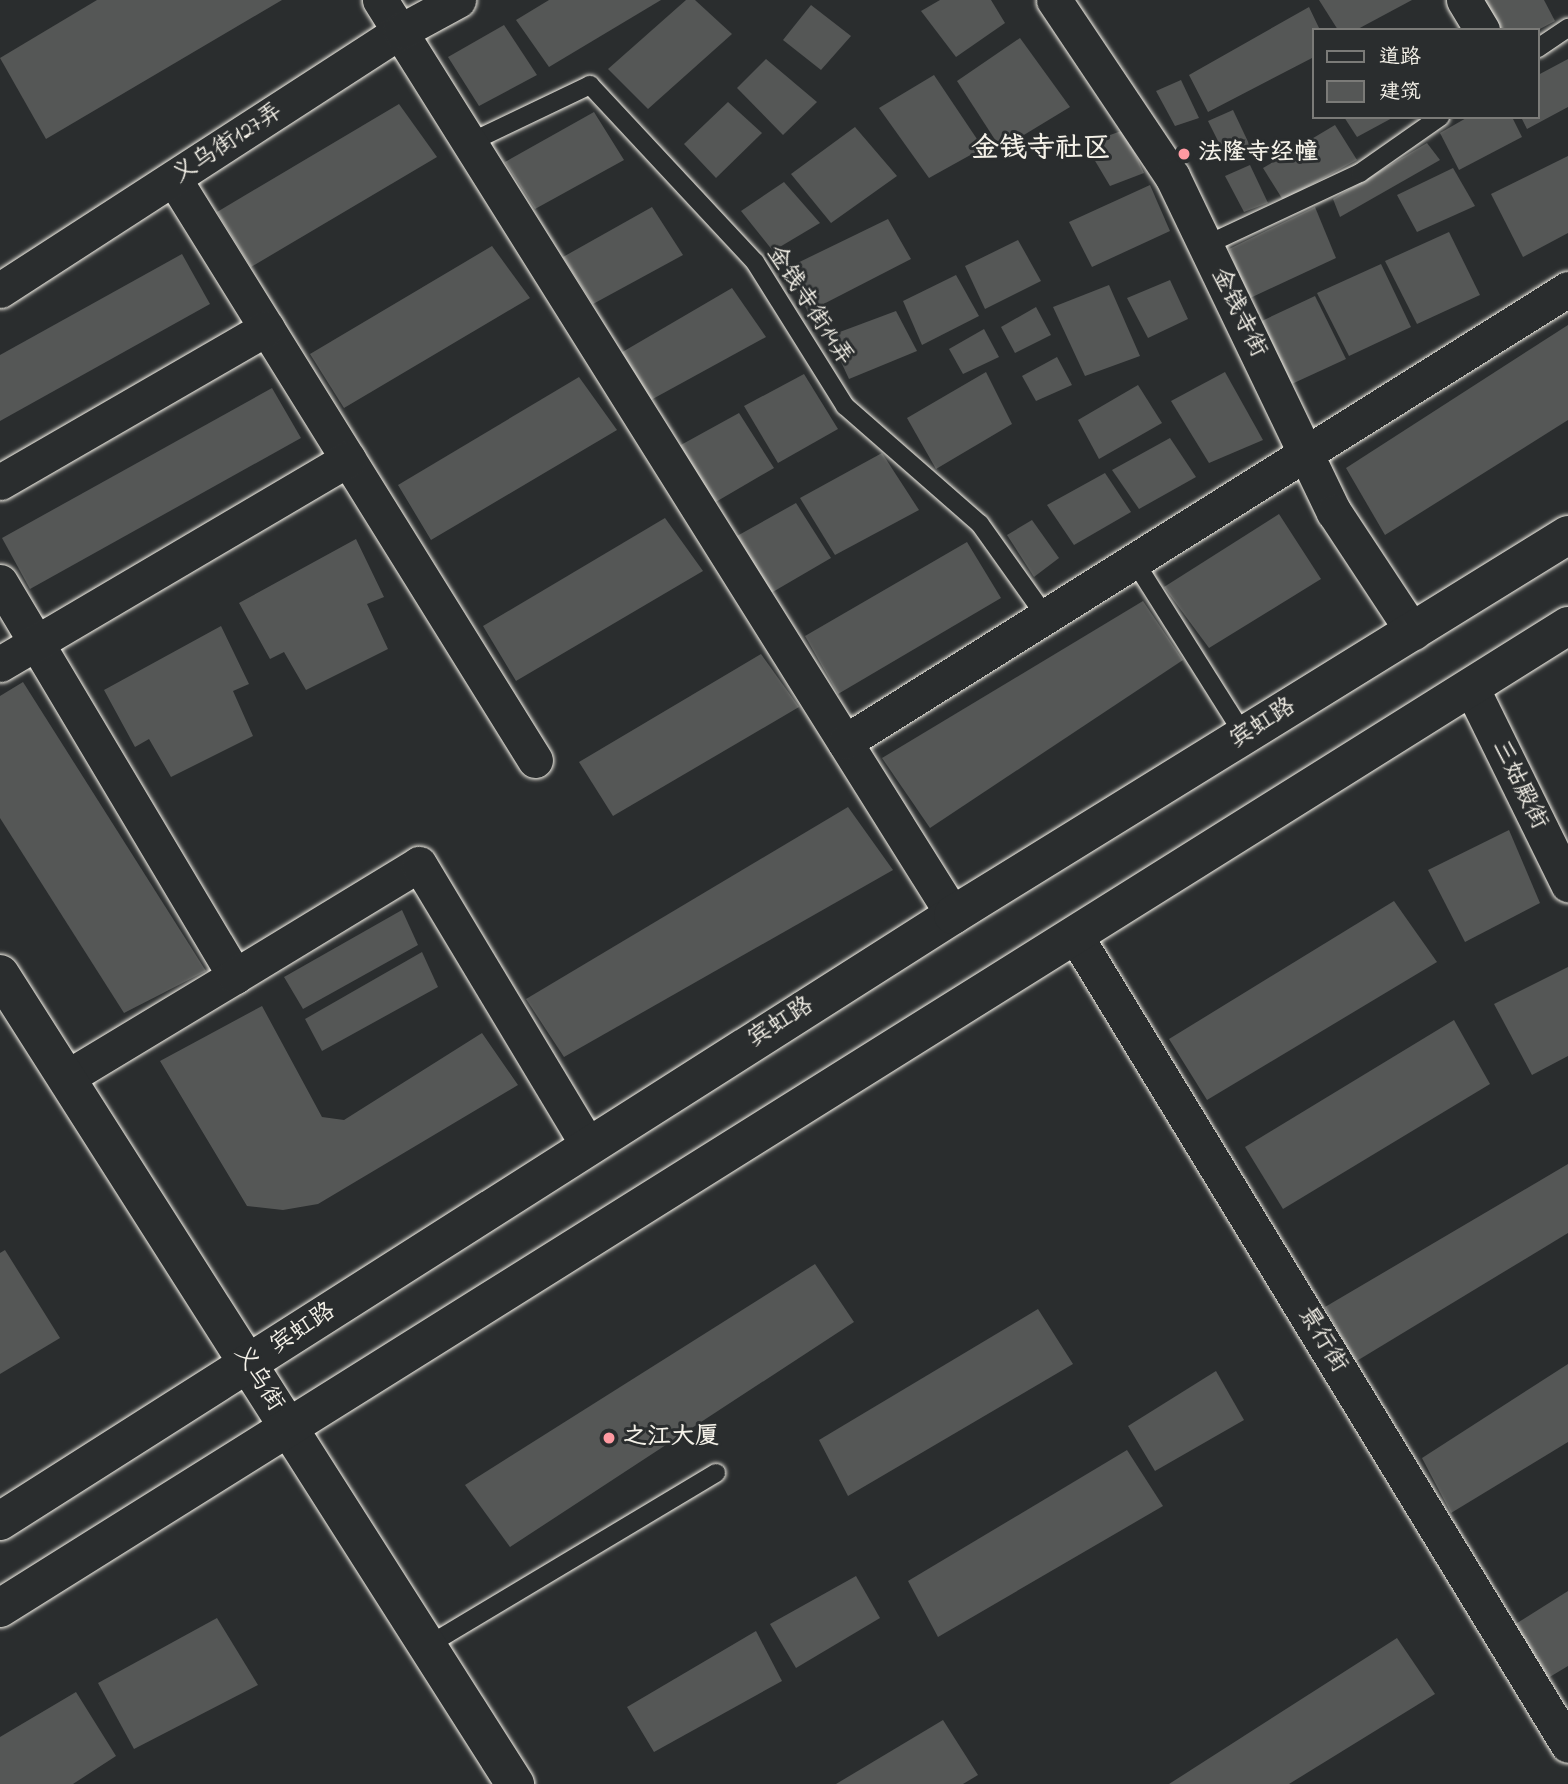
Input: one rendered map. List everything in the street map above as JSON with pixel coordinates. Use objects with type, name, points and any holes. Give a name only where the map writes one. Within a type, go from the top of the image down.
[{"type":"main road","name":"宾虹路","points":[[0,1521],[953,915],[1568,535]]},
{"type":"main road","points":[[0,1608],[287,1425],[1568,626]]},
{"type":"main road","name":"义乌街","points":[[0,974],[516,1784]]},
{"type":"street","points":[[380,0],[953,915]]},
{"type":"street","name":"义乌街127弄","points":[[0,290],[401,31],[458,0]]},
{"type":"street","name":"金钱寺街","points":[[1054,0],[1172,176],[1334,512],[1413,632]]},
{"type":"street","points":[[1464,0],[1481,28]]},
{"type":"street","points":[[174,179],[535,760]]},
{"type":"street","points":[[845,742],[1307,456],[1568,289]]},
{"type":"street","points":[[0,482],[267,328]]},
{"type":"street","points":[[0,664],[348,459]]},
{"type":"street","points":[[0,582],[235,976]]},
{"type":"street","name":"三姑殿街","points":[[1471,687],[1568,884]]},
{"type":"street","points":[[66,1078],[419,864],[588,1146]]},
{"type":"street","name":"景行街","points":[[1075,935],[1568,1745]]},
{"type":"lane","points":[[1540,47],[1568,27]]},
{"type":"lane","name":"金钱寺街14弄","points":[[471,142],[590,85],[755,262],[845,406],[980,524],[1046,617]]},
{"type":"lane","points":[[1206,245],[1360,173],[1437,119]]},
{"type":"lane","points":[[1135,562],[1244,735]]},
{"type":"lane","points":[[427,1646],[716,1473]]},
{"type":"building","points":[[97,0],[282,0],[46,139],[0,58]]},
{"type":"building","points":[[549,0],[661,0],[549,67],[516,20]]},
{"type":"building","points":[[686,0],[695,0],[732,34],[648,109],[608,69]]},
{"type":"building","points":[[940,0],[991,0],[1005,23],[956,57],[921,11]]},
{"type":"building","points":[[1319,0],[1412,0],[1360,28],[1337,28]]},
{"type":"building","points":[[1483,0],[1544,0],[1555,21],[1540,29],[1498,28]]},
{"type":"building","points":[[811,5],[851,36],[821,70],[783,40]]},
{"type":"building","points":[[1309,7],[1319,28],[1312,28],[1312,58],[1208,112],[1189,75]]},
{"type":"building","points":[[504,25],[537,75],[479,106],[448,57]]},
{"type":"building","points":[[1020,38],[1070,107],[1001,149],[957,81]]},
{"type":"building","points":[[766,59],[817,102],[783,135],[737,88]]},
{"type":"building","points":[[1568,59],[1568,107],[1527,129],[1522,119],[1540,119],[1540,74]]},
{"type":"building","points":[[934,75],[983,148],[929,178],[879,108]]},
{"type":"building","points":[[1181,80],[1199,118],[1175,126],[1156,91]]},
{"type":"building","points":[[728,102],[762,133],[716,178],[684,144]]},
{"type":"building","points":[[399,104],[437,157],[251,267],[217,212]]},
{"type":"building","points":[[1233,110],[1251,148],[1226,157],[1208,121]]},
{"type":"building","points":[[594,112],[624,160],[535,209],[505,162]]},
{"type":"building","points":[[1345,119],[1390,119],[1357,137]]},
{"type":"building","points":[[1464,119],[1513,119],[1522,137],[1459,170],[1440,133]]},
{"type":"building","points":[[1335,125],[1357,160],[1283,200],[1263,168]]},
{"type":"building","points":[[855,127],[897,176],[831,223],[791,174]]},
{"type":"building","points":[[1124,130],[1144,173],[1110,186],[1085,144]]},
{"type":"building","points":[[1427,143],[1440,160],[1340,217],[1333,199]]},
{"type":"building","points":[[1568,156],[1568,233],[1523,257],[1491,194]]},
{"type":"building","points":[[1250,165],[1268,203],[1244,212],[1225,176]]},
{"type":"building","points":[[1453,168],[1475,206],[1417,232],[1397,195]]},
{"type":"building","points":[[784,182],[820,223],[773,251],[741,211]]},
{"type":"building","points":[[1150,185],[1170,231],[1092,267],[1069,222]]},
{"type":"building","points":[[652,207],[683,255],[593,304],[563,257]]},
{"type":"building","points":[[1315,207],[1336,258],[1248,299],[1229,249]]},
{"type":"building","points":[[888,219],[911,259],[808,312],[785,269]]},
{"type":"building","points":[[1449,232],[1480,295],[1417,324],[1385,261]]},
{"type":"building","points":[[1018,240],[1041,281],[985,309],[965,266]]},
{"type":"building","points":[[492,246],[530,298],[344,408],[310,354]]},
{"type":"building","points":[[182,254],[210,304],[0,421],[0,355]]},
{"type":"building","points":[[1381,264],[1411,327],[1349,356],[1317,293]]},
{"type":"building","points":[[956,275],[979,316],[922,345],[903,301]]},
{"type":"building","points":[[1170,280],[1188,319],[1148,338],[1127,298]]},
{"type":"building","points":[[1109,285],[1140,356],[1085,376],[1053,307]]},
{"type":"building","points":[[732,288],[766,337],[649,401],[619,354]]},
{"type":"building","points":[[1315,296],[1346,359],[1283,388],[1251,326]]},
{"type":"building","points":[[1036,307],[1051,335],[1015,353],[1001,327]]},
{"type":"building","points":[[896,311],[917,351],[849,379],[829,336]]},
{"type":"building","points":[[1568,325],[1568,420],[1385,535],[1346,468]]},
{"type":"building","points":[[984,329],[999,357],[963,374],[949,349]]},
{"type":"building","points":[[1057,357],[1072,385],[1036,401],[1022,376]]},
{"type":"building","points":[[986,372],[1012,424],[936,469],[907,418]]},
{"type":"building","points":[[1225,372],[1263,440],[1209,463],[1171,401]]},
{"type":"building","points":[[804,374],[838,429],[778,463],[744,406]]},
{"type":"building","points":[[579,377],[617,430],[431,540],[398,485]]},
{"type":"building","points":[[1138,385],[1162,423],[1099,459],[1078,420]]},
{"type":"building","points":[[272,388],[301,438],[30,589],[2,538]]},
{"type":"building","points":[[739,413],[774,468],[714,503],[679,446]]},
{"type":"building","points":[[1170,438],[1196,477],[1139,509],[1112,470]]},
{"type":"building","points":[[882,453],[919,510],[835,555],[800,498]]},
{"type":"building","points":[[1105,473],[1131,512],[1074,545],[1047,505]]},
{"type":"building","points":[[796,503],[831,558],[771,593],[737,536]]},
{"type":"building","points":[[1279,514],[1321,579],[1209,648],[1164,587]]},
{"type":"building","points":[[665,518],[703,571],[516,681],[483,626]]},
{"type":"building","points":[[1032,520],[1059,558],[1034,577],[1007,535]]},
{"type":"building","points":[[356,539],[384,597],[367,604],[388,649],[306,690],[284,652],[270,659],[239,603]]},
{"type":"building","points":[[967,542],[1001,598],[838,694],[805,636]]},
{"type":"building","points":[[1143,601],[1183,660],[930,828],[882,758]]},
{"type":"building","points":[[221,626],[249,684],[233,691],[253,736],[171,777],[149,739],[135,747],[104,690]]},
{"type":"building","points":[[761,654],[799,707],[613,816],[579,762]]},
{"type":"building","points":[[23,682],[206,971],[124,1013],[0,818],[0,696]]},
{"type":"building","points":[[848,807],[893,870],[564,1057],[526,999]]},
{"type":"building","points":[[1509,830],[1540,903],[1465,942],[1428,870]]},
{"type":"building","points":[[1394,901],[1437,962],[1207,1100],[1169,1039]]},
{"type":"building","points":[[402,910],[418,945],[303,1009],[284,977]]},
{"type":"building","points":[[422,952],[438,987],[322,1051],[305,1019]]},
{"type":"building","points":[[1568,967],[1568,1056],[1532,1075],[1494,1004]]},
{"type":"building","points":[[262,1006],[322,1117],[344,1120],[482,1033],[518,1085],[318,1204],[283,1210],[247,1206],[160,1061]]},
{"type":"building","points":[[1454,1020],[1490,1084],[1283,1209],[1245,1147]]},
{"type":"building","points":[[1568,1164],[1568,1233],[1355,1362],[1325,1307]]},
{"type":"building","points":[[5,1250],[60,1338],[0,1374],[0,1253]]},
{"type":"building","name":"之江大厦","points":[[815,1264],[854,1322],[510,1547],[465,1485]]},
{"type":"building","points":[[1038,1309],[1073,1364],[848,1496],[819,1440]]},
{"type":"building","points":[[1568,1364],[1568,1442],[1451,1513],[1422,1458]]},
{"type":"building","points":[[1216,1371],[1244,1420],[1155,1471],[1128,1426]]},
{"type":"building","points":[[1127,1450],[1163,1506],[938,1637],[908,1581]]},
{"type":"building","points":[[856,1576],[880,1618],[796,1668],[770,1624]]},
{"type":"building","points":[[1568,1591],[1568,1666],[1543,1681],[1514,1625]]},
{"type":"building","points":[[217,1618],[258,1685],[134,1749],[98,1683]]},
{"type":"building","points":[[756,1631],[782,1681],[654,1752],[627,1707]]},
{"type":"building","points":[[1397,1638],[1435,1694],[1289,1784],[1169,1784]]},
{"type":"building","points":[[76,1692],[116,1756],[73,1784],[0,1784],[0,1737]]},
{"type":"building","points":[[943,1720],[978,1775],[963,1784],[836,1784]]},
{"type":"place","name":"法隆寺经幢","points":[[1184,154]]},
{"type":"place","name":"之江大厦","points":[[609,1438]]},
{"type":"district","name":"金钱寺社区","points":[[1041,150]]}]
